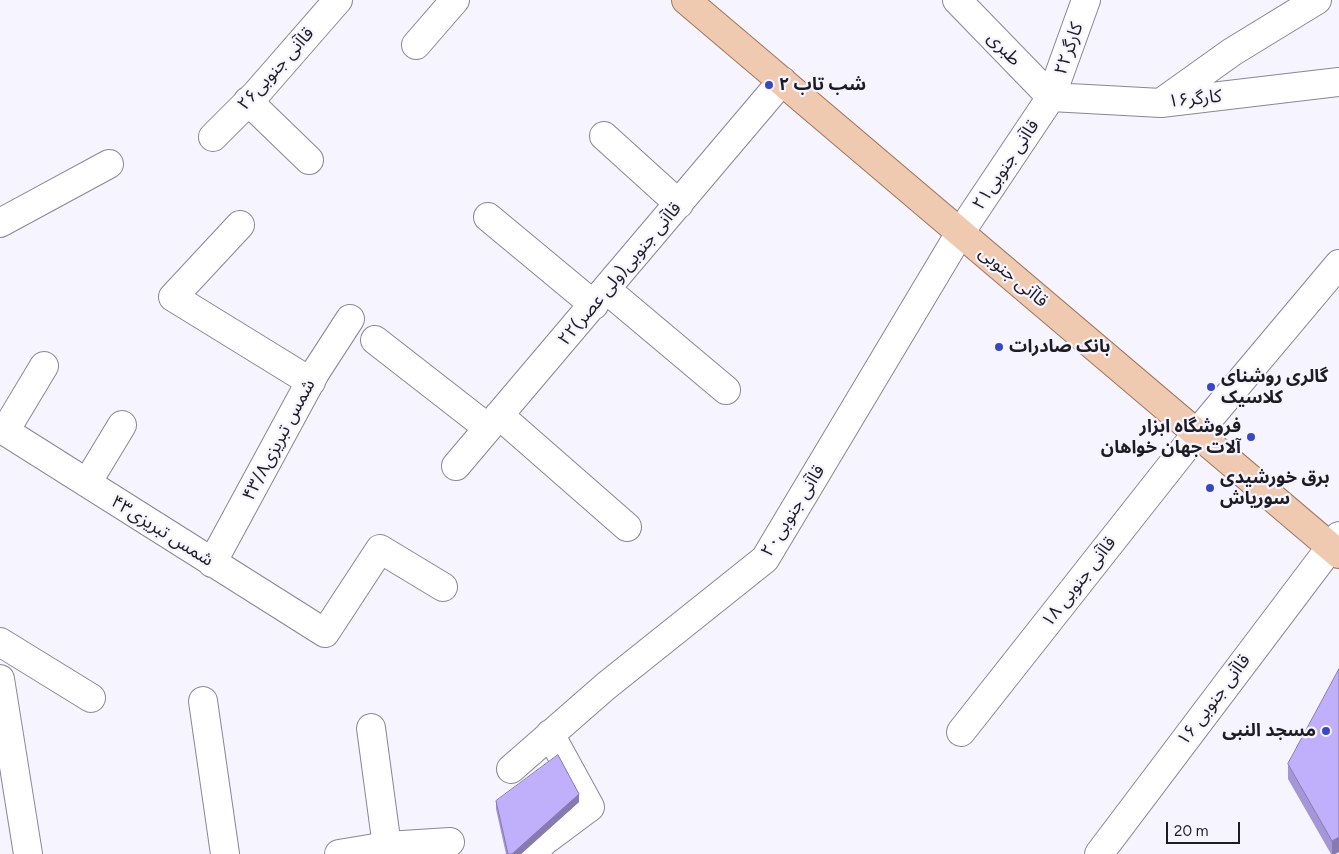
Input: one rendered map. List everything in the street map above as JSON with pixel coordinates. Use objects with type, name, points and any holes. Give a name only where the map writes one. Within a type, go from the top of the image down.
[{"type":"main road","name":"قاآنی جنوبی","points":[[686,0],[1197,433],[1336,545]]},
{"type":"street","name":"۲۶قاآنی جنوبی","points":[[213,137],[248,102],[338,0]]},
{"type":"street","points":[[416,45],[455,0]]},
{"type":"street","name":"طبری","points":[[957,0],[1052,97]]},
{"type":"street","name":"۲۲کارگر","points":[[1052,97],[1086,0]]},
{"type":"street","points":[[1161,103],[1232,52],[1318,0]]},
{"type":"street","name":"۲۲قاآنی جنوبی(ولی عصر)","points":[[456,466],[782,81]]},
{"type":"street","name":"کارگر۱۶","points":[[1052,97],[1161,103],[1339,82]]},
{"type":"street","name":"قاآنی جنوبی۲۱","points":[[960,233],[1052,97]]},
{"type":"street","points":[[248,102],[308,160]]},
{"type":"street","points":[[604,136],[679,204]]},
{"type":"street","points":[[0,222],[109,164]]},
{"type":"street","points":[[488,217],[726,390]]},
{"type":"street","points":[[240,225],[173,297],[311,382]]},
{"type":"street","name":"۲۰قاآنی جنوبی","points":[[511,769],[606,686],[765,559],[960,233]]},
{"type":"street","name":"قاآنی جنوبی ۱۸","points":[[961,732],[1197,433],[1339,264]]},
{"type":"street","name":"شمس تبریزی۴۳/۸","points":[[212,563],[311,382],[350,319]]},
{"type":"street","points":[[375,340],[494,422],[627,527]]},
{"type":"street","points":[[3,430],[44,366]]},
{"type":"street","points":[[87,484],[122,425]]},
{"type":"street","name":"شمس تبریزی۴۳","points":[[3,430],[212,563],[325,632],[380,549],[443,587]]},
{"type":"street","name":"قاآنی جنوبی ۱۶","points":[[1099,854],[1336,545]]},
{"type":"street","points":[[0,642],[91,698]]},
{"type":"street","points":[[0,682],[28,854]]},
{"type":"street","points":[[202,702],[225,854]]},
{"type":"street","points":[[371,728],[388,850]]},
{"type":"street","points":[[533,854],[543,842],[590,807],[550,734]]},
{"type":"street","points":[[339,854],[450,842]]},
{"type":"building","name":"مسجد النبی","points":[[1339,669],[1339,837],[1332,841],[1288,764]]},
{"type":"building","points":[[558,755],[579,794],[512,854],[508,854],[496,801]]},
{"type":"place","name":"شب تاب ۲","points":[[769,85]]},
{"type":"place","name":"بانک صادرات","points":[[999,347]]},
{"type":"place","name":"گالری روشنای کلاسیک","points":[[1211,387]]},
{"type":"place","name":"فروشگاه ابزار آلات جهان خواهان","points":[[1251,437]]},
{"type":"place","name":"برق خورشیدی سوریاش","points":[[1210,488]]},
{"type":"place","name":"مسجد النبی","points":[[1326,731]]}]
